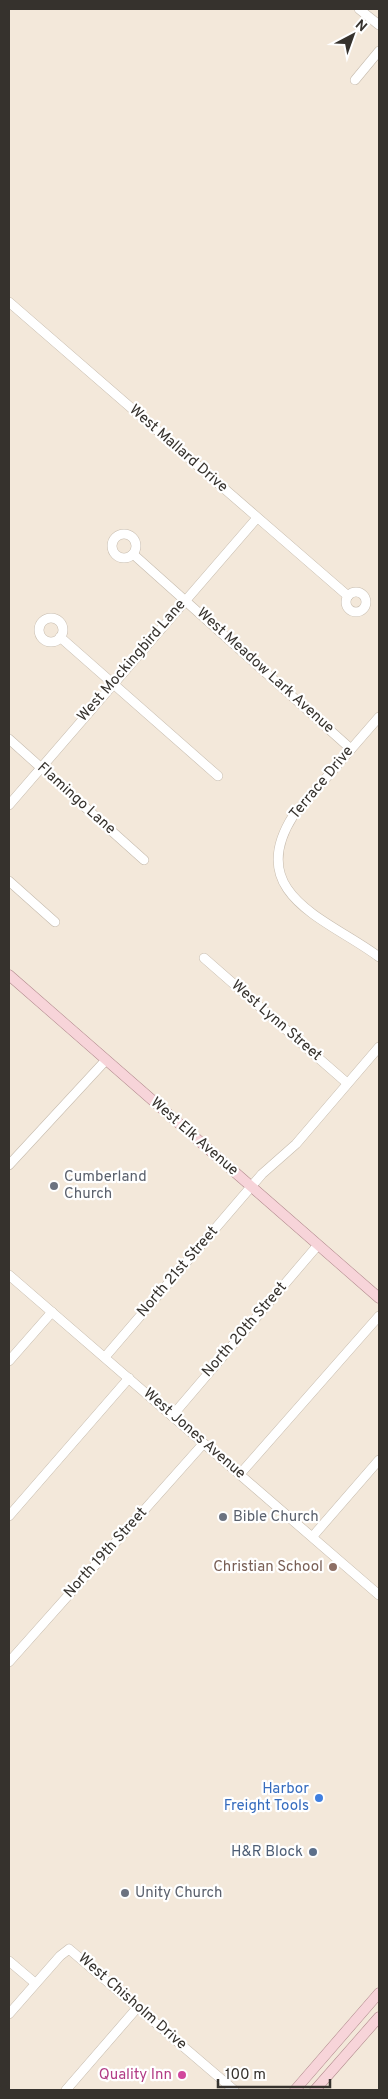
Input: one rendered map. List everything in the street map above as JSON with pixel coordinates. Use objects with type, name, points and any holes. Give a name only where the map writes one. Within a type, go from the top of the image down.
[{"type":"main road","name":"West Elk Avenue","points":[[9,975],[379,1298]]},
{"type":"main road","points":[[295,2090],[379,1993]]},
{"type":"main road","points":[[315,2090],[379,2017]]},
{"type":"street","points":[[359,9],[379,26]]},
{"type":"street","points":[[355,80],[379,51]]},
{"type":"street","name":"West Mallard Drive","points":[[9,302],[348,596]]},
{"type":"street","name":"West Mockingbird Lane","points":[[9,805],[257,518]]},
{"type":"street","name":"West Meadow Lark Avenue","points":[[133,554],[186,599],[351,749]]},
{"type":"street","points":[[60,637],[218,776]]},
{"type":"street","name":"Terrace Drive","points":[[379,717],[292,816],[284,829],[278,861],[280,877],[287,891],[300,906],[379,957]]},
{"type":"street","name":"Flamingo Lane","points":[[9,739],[144,860]]},
{"type":"street","points":[[9,882],[55,922]]},
{"type":"street","name":"West Lynn Street","points":[[204,958],[347,1083]]},
{"type":"street","name":"North 21st Street","points":[[105,1357],[262,1174],[296,1144],[379,1047]]},
{"type":"street","points":[[9,1165],[106,1060]]},
{"type":"street","name":"North 20th Street","points":[[172,1416],[318,1245]]},
{"type":"street","name":"West Jones Avenue","points":[[9,1275],[379,1595]]},
{"type":"street","points":[[9,1361],[52,1312]]},
{"type":"street","points":[[240,1474],[379,1316]]},
{"type":"street","points":[[9,1516],[130,1378]]},
{"type":"street","name":"North 19th Street","points":[[9,1662],[203,1444]]},
{"type":"street","points":[[313,1536],[379,1460]]},
{"type":"street","name":"West Chisholm Drive","points":[[35,1983],[69,1949],[234,2090]]},
{"type":"street","points":[[9,1961],[35,1983],[9,2014]]},
{"type":"street","points":[[66,2090],[137,2008]]},
{"type":"place","name":"Cumberland Church","points":[[54,1186]]},
{"type":"place","name":"Bible Church","points":[[223,1517]]},
{"type":"place","name":"Christian School","points":[[333,1567]]},
{"type":"place","name":"Harbor Freight Tools","points":[[319,1798]]},
{"type":"place","name":"H&R Block","points":[[313,1852]]},
{"type":"place","name":"Unity Church","points":[[125,1893]]},
{"type":"place","name":"Quality Inn","points":[[182,2075]]}]
